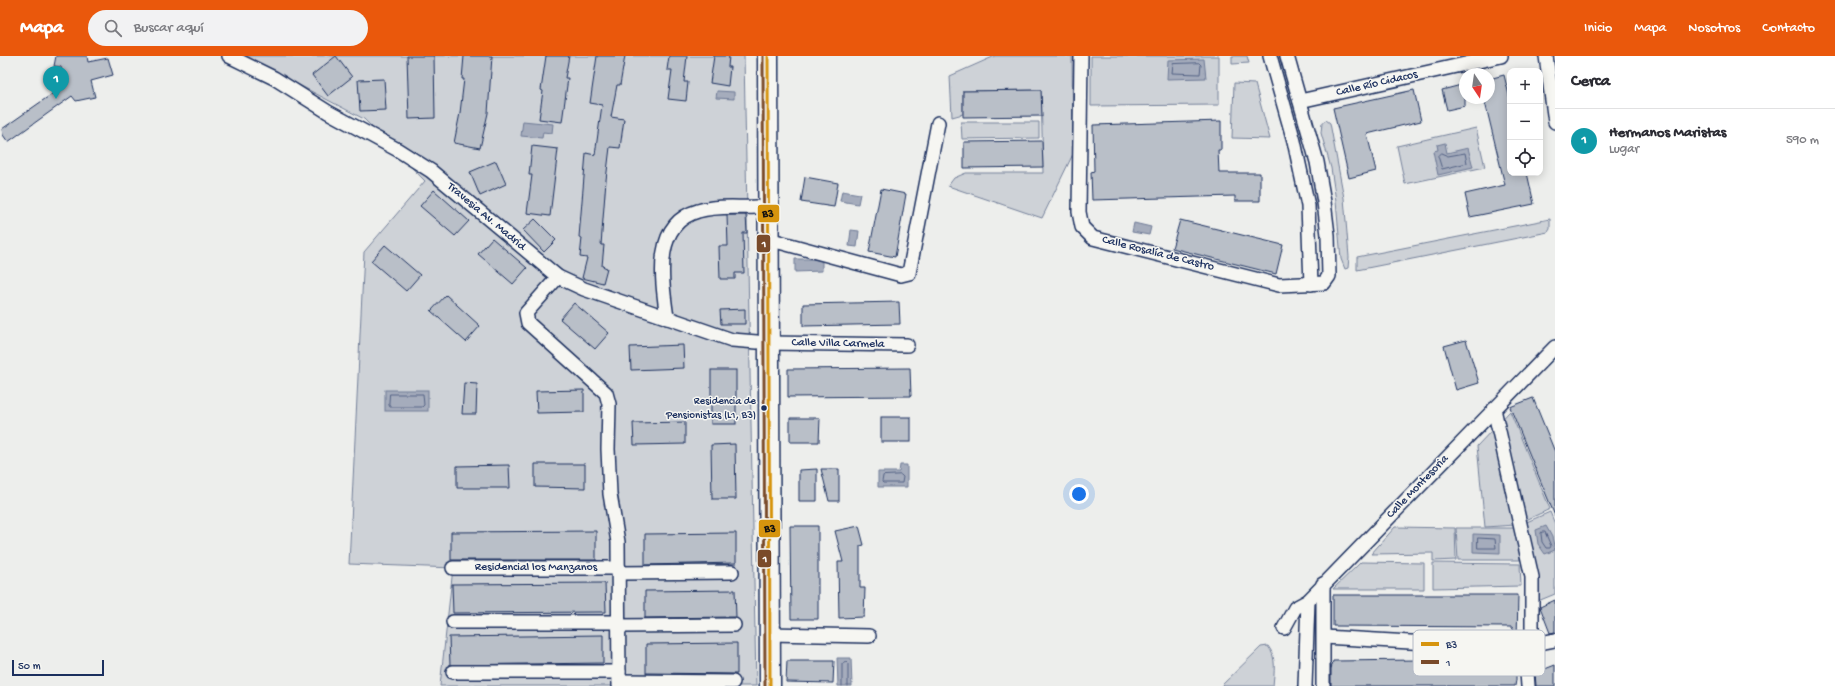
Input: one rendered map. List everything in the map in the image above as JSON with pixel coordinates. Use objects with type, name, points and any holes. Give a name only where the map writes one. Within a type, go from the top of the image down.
[{"type":"main road","points":[[756,56],[756,207],[763,343],[770,686]]},
{"type":"main road","points":[[757,686],[763,343],[768,239],[768,56]]},
{"type":"street","name":"Travesia Av. Madrid","points":[[229,56],[274,78],[328,112],[398,150],[431,171],[558,277],[584,289],[732,340],[763,343]]},
{"type":"street","name":"Calle Rosalía de Castro","points":[[1081,56],[1079,212],[1082,227],[1093,238],[1280,285],[1324,283],[1329,276],[1328,235],[1317,162],[1300,101]]},
{"type":"street","points":[[1270,56],[1294,141],[1308,206],[1311,284]]},
{"type":"street","points":[[1288,56],[1300,101]]},
{"type":"street","name":"Calle Río Cidacos","points":[[1300,101],[1501,56]]},
{"type":"street","points":[[1546,56],[1555,122]]},
{"type":"street","points":[[768,239],[901,276],[910,273],[938,123]]},
{"type":"street","points":[[666,318],[663,292],[663,251],[667,238],[672,229],[681,219],[699,210],[756,207]]},
{"type":"street","points":[[558,277],[526,313],[528,323],[606,393],[609,404],[608,449],[610,494],[618,542],[619,680]]},
{"type":"street","name":"Calle Villa Carmela","points":[[763,343],[907,345]]},
{"type":"street","name":"Calle Montesoria","points":[[1284,628],[1295,608],[1308,601],[1555,347]]},
{"type":"street","points":[[1494,409],[1532,577],[1529,630]]},
{"type":"street","name":"Residencial los Manzanos","points":[[453,568],[732,572]]},
{"type":"street","points":[[1323,584],[1323,686]]},
{"type":"street","points":[[1305,686],[1308,601]]},
{"type":"street","points":[[453,622],[734,626]]},
{"type":"street","points":[[769,634],[869,636]]},
{"type":"street","points":[[1324,637],[1413,642]]},
{"type":"street","points":[[1545,642],[1555,640]]},
{"type":"street","points":[[453,672],[619,680],[733,682]]},
{"type":"shaded area","points":[[244,56],[744,56],[756,686],[440,686],[453,568],[349,564],[364,252],[425,181],[364,119]]},
{"type":"shaded area","points":[[995,56],[1072,56],[1073,154],[1042,218],[948,186],[954,178],[966,173],[1043,173],[1041,90],[963,91],[963,114],[952,117],[950,76]]},
{"type":"shaded area","points":[[1091,56],[1219,56],[1219,105],[1091,106]]},
{"type":"shaded area","points":[[1232,56],[1247,56],[1249,63],[1232,64]]},
{"type":"shaded area","points":[[1234,83],[1255,84],[1270,139],[1232,138]]},
{"type":"shaded area","points":[[1326,120],[1330,123],[1344,198],[1349,257],[1348,268],[1345,269],[1341,259],[1336,201],[1331,168],[1321,133],[1322,123]]},
{"type":"shaded area","points":[[961,122],[1039,122],[1039,138],[962,139]]},
{"type":"shaded area","points":[[1476,128],[1485,167],[1405,184],[1397,146]]},
{"type":"shaded area","points":[[1550,219],[1550,229],[1548,232],[1357,270],[1357,257]]},
{"type":"shaded area","points":[[1510,411],[1550,509],[1515,525],[1485,527],[1477,446]]},
{"type":"shaded area","points":[[1550,512],[1555,524],[1555,594],[1538,601],[1522,524]]},
{"type":"shaded area","points":[[1395,527],[1455,528],[1456,560],[1433,561],[1433,553],[1371,554]]},
{"type":"shaded area","points":[[1456,528],[1518,528],[1520,560],[1458,560]]},
{"type":"shaded area","points":[[1361,562],[1424,563],[1424,589],[1333,589]]},
{"type":"shaded area","points":[[1433,563],[1520,564],[1521,586],[1433,588]]},
{"type":"shaded area","points":[[1268,646],[1274,660],[1273,686],[1221,686],[1261,647]]},
{"type":"water","points":[[1204,59],[1206,78],[1167,79],[1168,60]]},
{"type":"water","points":[[717,91],[734,92],[734,99],[716,98]]},
{"type":"water","points":[[523,121],[553,124],[552,133],[543,132],[542,138],[521,136]]},
{"type":"water","points":[[1445,143],[1447,153],[1468,148],[1473,167],[1438,175],[1433,151],[1438,150],[1437,145]]},
{"type":"water","points":[[842,191],[860,194],[858,204],[840,201]]},
{"type":"water","points":[[1134,223],[1151,227],[1149,235],[1132,232]]},
{"type":"water","points":[[851,230],[859,231],[857,247],[849,246]]},
{"type":"water","points":[[795,259],[822,259],[822,271],[795,272]]},
{"type":"water","points":[[385,390],[428,390],[428,411],[385,411]]},
{"type":"water","points":[[900,465],[907,465],[907,487],[878,487],[878,472],[899,472]]},
{"type":"water","points":[[1546,526],[1552,537],[1555,550],[1545,554],[1538,544],[1536,530]]},
{"type":"water","points":[[1473,534],[1500,535],[1500,553],[1473,552]]},
{"type":"water","points":[[837,658],[851,658],[852,686],[838,686]]},
{"type":"building","points":[[56,56],[87,56],[88,62],[108,58],[113,75],[91,81],[95,97],[76,101],[72,96],[8,142],[3,135],[2,129],[65,85],[61,67],[54,66]]},
{"type":"building","points":[[336,56],[352,77],[328,96],[312,75]]},
{"type":"building","points":[[407,56],[434,56],[435,118],[409,119]]},
{"type":"building","points":[[464,56],[492,56],[488,113],[480,148],[454,143],[460,113],[464,79],[462,79]]},
{"type":"building","points":[[546,56],[569,56],[565,78],[568,78],[562,122],[539,119],[543,91],[541,90]]},
{"type":"building","points":[[597,56],[625,56],[620,85],[617,85],[611,117],[624,119],[620,148],[610,147],[601,245],[604,245],[602,266],[607,268],[603,283],[582,278],[587,258],[580,257],[582,238],[579,237],[586,153],[595,155],[602,105],[590,103]]},
{"type":"building","points":[[669,56],[687,56],[684,82],[688,82],[686,101],[668,99],[672,70],[667,70]]},
{"type":"building","points":[[714,56],[729,56],[728,67],[730,67],[728,86],[710,83]]},
{"type":"building","points":[[1504,75],[1507,87],[1507,176],[1528,176],[1534,204],[1470,217],[1465,194],[1505,185],[1485,104],[1495,104],[1495,77]]},
{"type":"building","points":[[384,79],[386,110],[360,111],[358,80]]},
{"type":"building","points":[[1459,86],[1459,104],[1465,104],[1465,106],[1447,110],[1442,90]]},
{"type":"building","points":[[1041,90],[1042,116],[963,117],[963,91]]},
{"type":"building","points":[[1414,90],[1421,121],[1367,134],[1376,171],[1349,178],[1333,108]]},
{"type":"building","points":[[1221,121],[1221,150],[1218,150],[1219,173],[1260,173],[1260,201],[1235,201],[1235,196],[1092,200],[1091,172],[1094,171],[1093,125]]},
{"type":"building","points":[[1042,141],[1043,167],[964,168],[964,142]]},
{"type":"building","points":[[532,146],[558,149],[550,216],[527,213],[532,175],[529,175]]},
{"type":"building","points":[[496,161],[506,184],[480,196],[470,172]]},
{"type":"building","points":[[805,177],[838,183],[834,207],[801,202]]},
{"type":"building","points":[[881,189],[906,194],[895,257],[869,252]]},
{"type":"building","points":[[434,190],[469,221],[455,236],[420,206]]},
{"type":"building","points":[[727,215],[746,215],[747,233],[743,233],[744,273],[735,273],[735,279],[720,279],[719,246],[728,246]]},
{"type":"building","points":[[535,219],[556,240],[544,252],[523,230]]},
{"type":"building","points":[[1180,220],[1283,245],[1276,274],[1172,248]]},
{"type":"building","points":[[492,238],[527,268],[513,284],[478,254]]},
{"type":"building","points":[[385,245],[420,275],[406,291],[371,261]]},
{"type":"building","points":[[446,295],[480,326],[466,342],[431,311]]},
{"type":"building","points":[[899,302],[900,324],[803,326],[803,304]]},
{"type":"building","points":[[574,303],[609,333],[595,349],[560,319]]},
{"type":"building","points":[[745,309],[745,324],[721,324],[720,310]]},
{"type":"building","points":[[1466,340],[1479,383],[1456,390],[1444,346]]},
{"type":"building","points":[[683,345],[684,368],[631,370],[630,347]]},
{"type":"building","points":[[910,368],[911,396],[788,397],[788,369]]},
{"type":"building","points":[[711,370],[736,370],[736,424],[711,424]]},
{"type":"building","points":[[464,383],[477,384],[476,414],[462,414]]},
{"type":"building","points":[[584,390],[584,412],[537,413],[536,391]]},
{"type":"building","points":[[1533,398],[1555,452],[1555,516],[1510,407]]},
{"type":"building","points":[[881,417],[911,417],[911,442],[881,442]]},
{"type":"building","points":[[790,418],[820,418],[819,442],[790,442]]},
{"type":"building","points":[[685,422],[685,444],[634,445],[633,423]]},
{"type":"building","points":[[735,444],[736,499],[712,499],[711,445]]},
{"type":"building","points":[[535,464],[585,464],[585,488],[535,487]]},
{"type":"building","points":[[509,465],[510,488],[457,488],[457,466]]},
{"type":"building","points":[[817,469],[817,501],[799,501],[799,470]]},
{"type":"building","points":[[821,469],[839,469],[839,501],[829,501]]},
{"type":"building","points":[[790,526],[818,526],[818,619],[791,619]]},
{"type":"building","points":[[859,526],[864,545],[860,546],[860,588],[865,588],[864,617],[839,618],[838,562],[843,562],[835,531]]},
{"type":"building","points":[[596,531],[596,560],[451,560],[451,532]]},
{"type":"building","points":[[736,533],[736,563],[645,565],[645,534]]},
{"type":"building","points":[[605,583],[606,612],[453,613],[452,584]]},
{"type":"building","points":[[735,590],[736,617],[645,618],[645,591]]},
{"type":"building","points":[[1333,595],[1518,595],[1517,630],[1513,630],[1512,627],[1333,626]]},
{"type":"building","points":[[1555,600],[1555,632],[1550,633],[1540,607]]},
{"type":"building","points":[[603,635],[603,663],[450,665],[449,637]]},
{"type":"building","points":[[737,643],[737,674],[646,673],[646,644]]},
{"type":"building","points":[[1413,660],[1413,676],[1516,676],[1516,680],[1515,686],[1331,686],[1331,669],[1333,661]]},
{"type":"building","points":[[787,661],[834,661],[833,683],[786,682]]},
{"type":"building","points":[[1555,665],[1555,686],[1536,686],[1535,676],[1545,676],[1545,669]]},
{"type":"transit line","name":"1","points":[[763,56],[765,686]]},
{"type":"transit line","name":"B3","points":[[768,56],[770,686]]},
{"type":"place","name":"Hermanos Maristas","points":[[56,99]]},
{"type":"place","name":"Residencia de Pensionistas (L1, B3)","points":[[764,408]]}]
